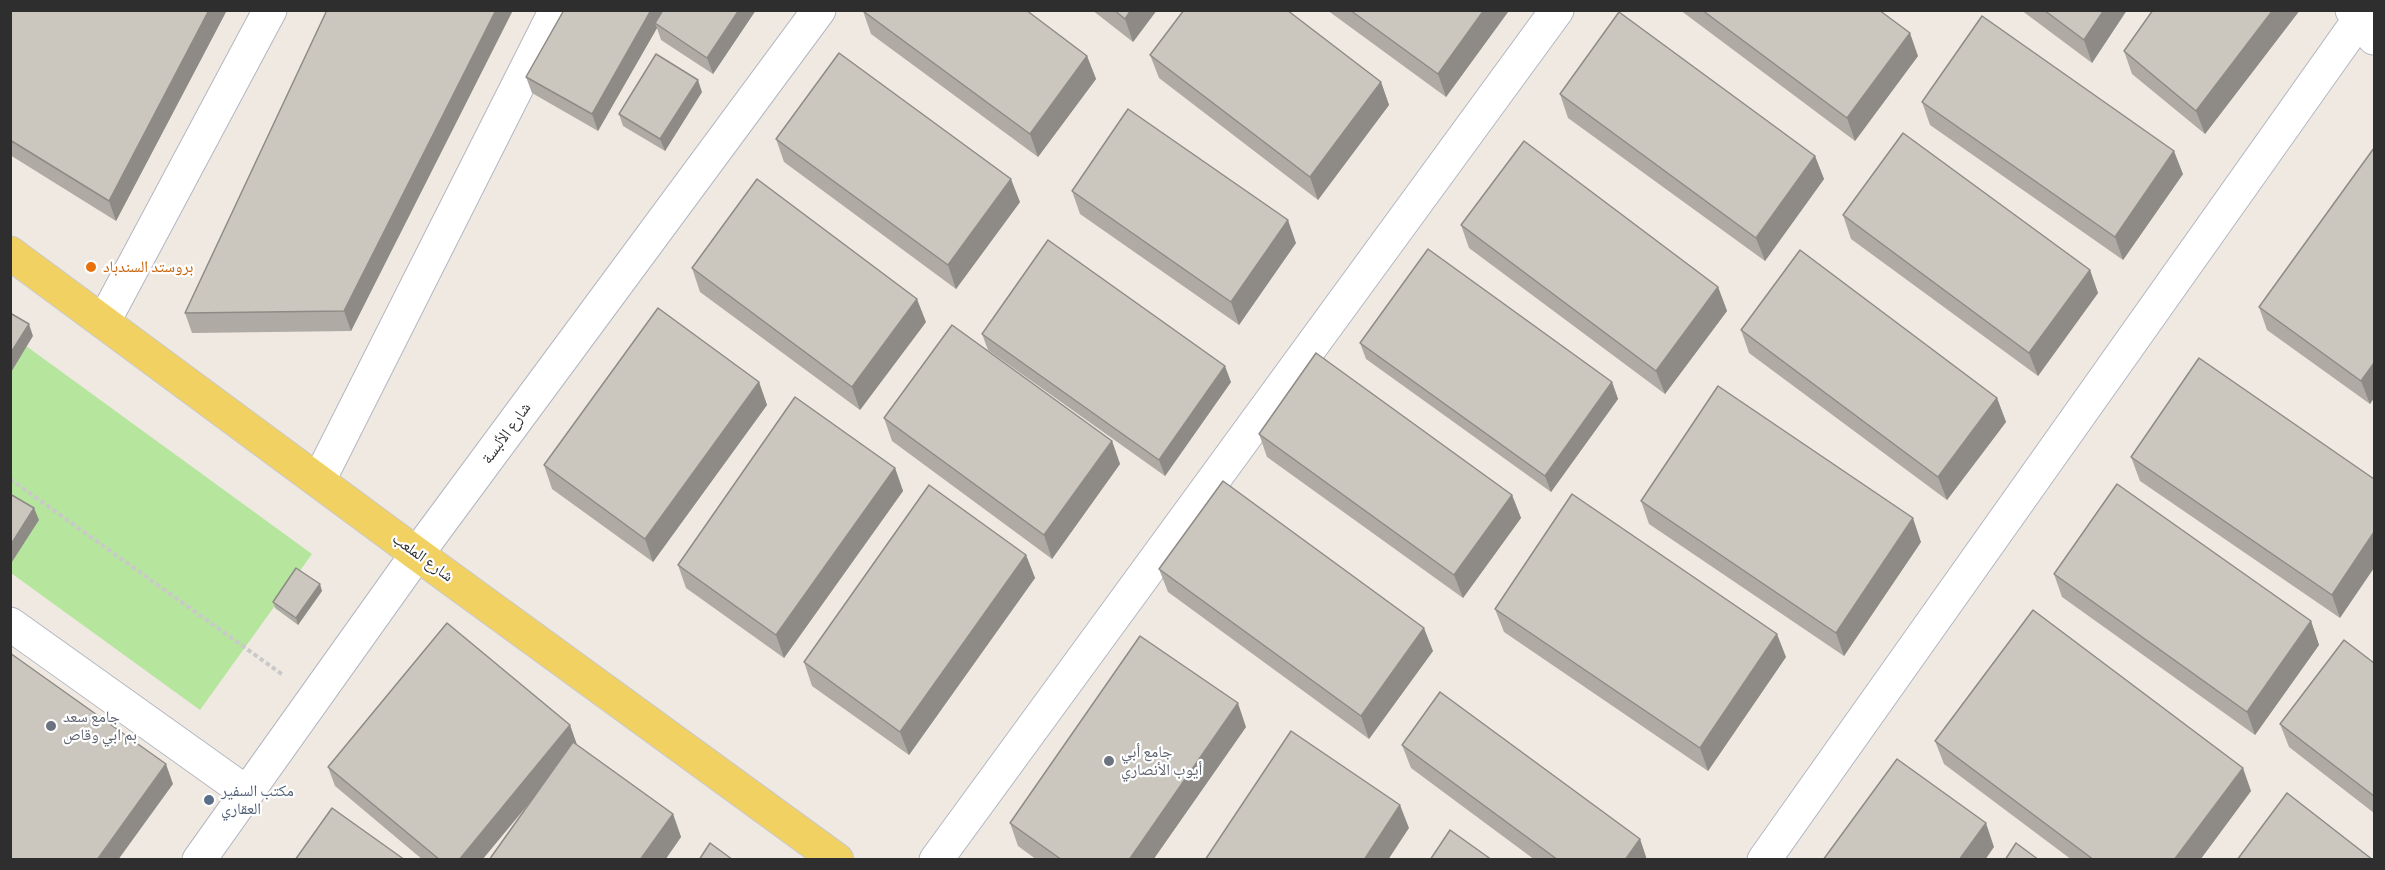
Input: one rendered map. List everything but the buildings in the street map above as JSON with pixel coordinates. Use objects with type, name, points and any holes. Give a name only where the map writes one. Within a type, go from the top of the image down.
[{"type":"main road","name":"شارع الملعب","points":[[10,252],[417,554],[837,860]]},
{"type":"street","points":[[104,321],[270,10]]},
{"type":"street","points":[[319,480],[556,10]]},
{"type":"street","name":"شارع الألبسة","points":[[199,860],[417,554],[819,10]]},
{"type":"street","points":[[936,860],[1557,10]]},
{"type":"street","points":[[1764,860],[2363,20]]},
{"type":"street","points":[[10,624],[247,793]]},
{"type":"path","points":[[10,479],[314,698]]},
{"type":"green space","points":[[11,335],[312,554],[200,710],[11,573]]},
{"type":"place","name":"بروستد السندباد","points":[[91,267]]},
{"type":"place","name":"جامع سعد بم ابي وقاص","points":[[51,726]]},
{"type":"place","name":"جامع أبي أيوب الأنصاري","points":[[1109,761]]},
{"type":"place","name":"مكتب السفير العقاري","points":[[209,800]]}]
